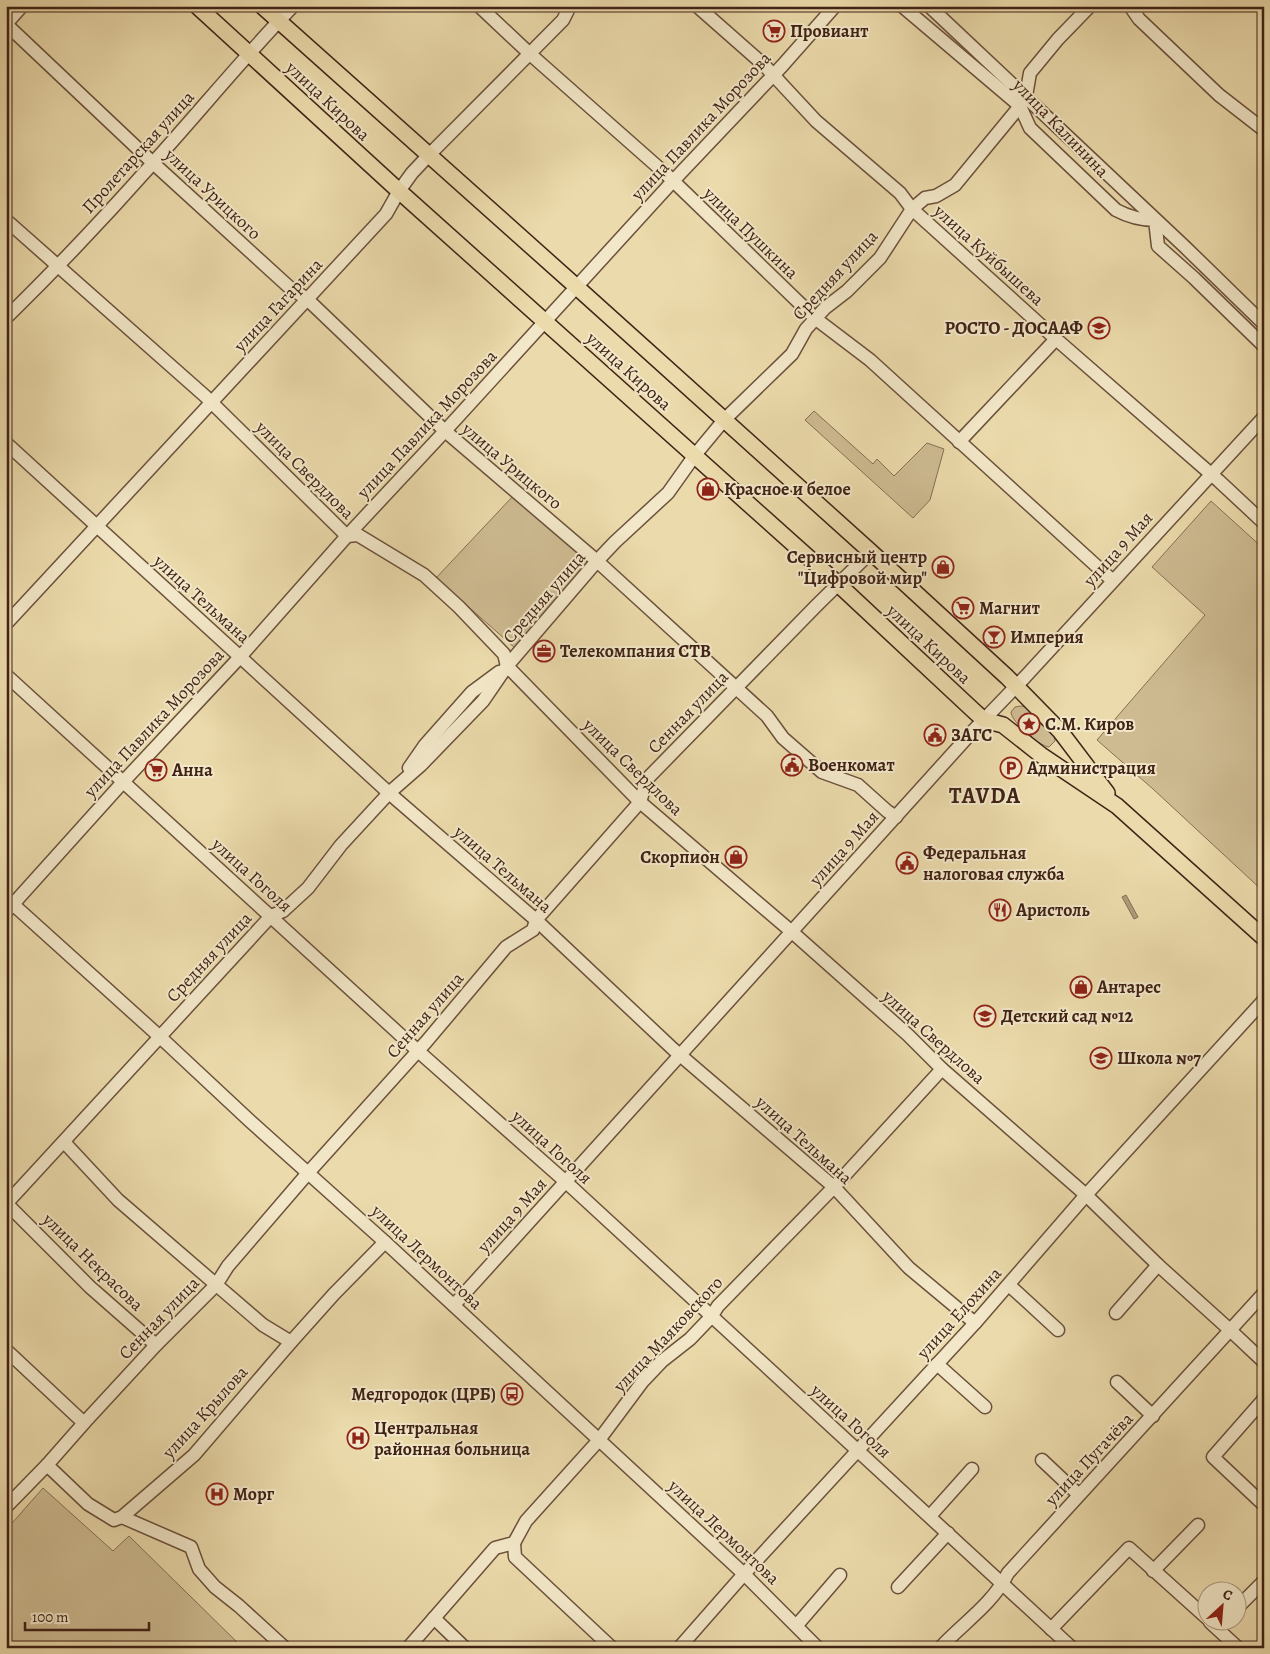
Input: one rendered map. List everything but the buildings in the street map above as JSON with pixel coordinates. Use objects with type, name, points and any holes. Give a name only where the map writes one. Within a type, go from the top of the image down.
[{"type":"main road","name":"улица Кирова","points":[[197,6],[399,191],[838,584],[984,720],[1003,725],[1042,755],[1117,806],[1264,938]]},
{"type":"main road","name":"улица Кирова","points":[[262,6],[871,552],[1016,686],[1060,732],[1117,806]]},
{"type":"main road","points":[[1042,755],[1050,756],[1059,752],[1063,744],[1060,732]]},
{"type":"street","points":[[6,24],[22,6]]},
{"type":"street","name":"Пролетарская улица","points":[[6,318],[58,266],[153,163],[249,53],[293,6]]},
{"type":"street","name":"улица Пушкина","points":[[479,6],[673,181],[816,319],[870,360],[1113,582]]},
{"type":"street","name":"улица Гагарина","points":[[6,624],[386,214],[399,191],[428,156],[530,54],[562,20],[570,6]]},
{"type":"street","name":"улица Куйбышева","points":[[697,6],[764,64],[816,121],[900,193],[912,209],[1264,522]]},
{"type":"street","name":"улица Павлика Морозова","points":[[9,905],[240,657],[347,536],[445,432],[835,6]]},
{"type":"street","name":"улица Калинина","points":[[902,6],[1023,101],[1030,128],[1116,210],[1130,217],[1155,220]]},
{"type":"street","name":"улица Калинина","points":[[929,6],[1023,101],[1155,220],[1264,324]]},
{"type":"street","name":"Средняя улица","points":[[7,1204],[271,916],[283,911],[308,888],[341,845],[389,793],[421,765],[483,701],[507,666],[597,561],[668,492],[724,420],[792,354],[806,329],[825,308],[847,291],[880,258],[912,209],[925,198],[936,196],[955,185],[1023,101],[1030,73],[1058,39],[1090,6]]},
{"type":"street","points":[[1130,6],[1139,19],[1219,95],[1264,130]]},
{"type":"street","name":"улица Урицкого","points":[[6,24],[153,163],[289,287],[307,299],[445,432],[597,561],[768,716],[783,738],[822,772],[858,785],[886,811],[896,817]]},
{"type":"street","name":"улица Свердлова","points":[[6,220],[212,402],[347,536],[358,535],[424,575],[459,607],[504,654],[507,666],[640,802],[792,932],[908,1035],[942,1069],[1086,1195],[1158,1265],[1264,1362]]},
{"type":"street","points":[[1155,220],[1158,246],[1264,346]]},
{"type":"street","points":[[959,442],[1056,339]]},
{"type":"street","name":"улица 9 Мая","points":[[454,1305],[984,720],[1264,416]]},
{"type":"street","name":"улица Тельмана","points":[[6,443],[389,793],[536,920],[681,1055],[834,1187],[908,1268],[975,1323]]},
{"type":"street","name":"Сенная улица","points":[[6,1507],[47,1465],[156,1345],[216,1285],[228,1266],[308,1173],[418,1051],[506,948],[533,930],[536,920],[640,802],[647,779],[816,604],[871,552]]},
{"type":"street","name":"улица Гоголя","points":[[6,675],[418,1051],[566,1182],[1072,1648]]},
{"type":"street","name":"улица Лермонтова","points":[[9,905],[159,1036],[454,1305],[744,1574],[818,1648]]},
{"type":"street","name":"улица Елохина","points":[[679,1648],[744,1574],[975,1323],[1086,1195],[1264,1000]]},
{"type":"street","name":"улица Маяковского","points":[[514,1543],[526,1521],[599,1440],[643,1381],[662,1361],[690,1339],[711,1317],[718,1306],[834,1187],[942,1069]]},
{"type":"street","points":[[64,1142],[118,1200],[263,1325],[291,1342]]},
{"type":"street","name":"улица Некрасова","points":[[7,1204],[90,1287],[156,1345]]},
{"type":"street","name":"улица Крылова","points":[[122,1517],[194,1455],[334,1294],[385,1242]]},
{"type":"street","points":[[1116,1314],[1158,1265]]},
{"type":"street","points":[[1009,1285],[1058,1330]]},
{"type":"street","name":"улица Пугачёва","points":[[940,1648],[954,1633],[987,1605],[1003,1585],[1008,1573],[1264,1293]]},
{"type":"street","points":[[6,1350],[84,1423]]},
{"type":"street","points":[[937,1364],[985,1407]]},
{"type":"street","points":[[1117,1382],[1153,1416]]},
{"type":"street","points":[[1264,1399],[1213,1458],[1264,1505]]},
{"type":"street","points":[[1042,1460],[1079,1495]]},
{"type":"street","points":[[47,1465],[88,1504],[114,1520],[122,1517],[191,1547],[199,1569],[215,1587],[285,1648]]},
{"type":"street","points":[[930,1516],[972,1469]]},
{"type":"street","points":[[1153,1571],[1198,1525]]},
{"type":"street","points":[[898,1587],[948,1533]]},
{"type":"street","points":[[408,1648],[495,1548],[514,1543],[515,1557],[612,1648]]},
{"type":"street","points":[[1051,1629],[1130,1548],[1153,1571],[1198,1609]]},
{"type":"street","points":[[797,1625],[840,1576]]},
{"type":"street","points":[[1248,1597],[1264,1581]]},
{"type":"street","points":[[434,1618],[465,1648]]},
{"type":"street","points":[[1223,1632],[1238,1648]]},
{"type":"shaded area","points":[[814,411],[873,464],[877,459],[894,476],[927,443],[944,449],[930,500],[913,518],[805,420]]},
{"type":"shaded area","points":[[514,495],[591,562],[515,648],[436,578]]},
{"type":"shaded area","points":[[1211,501],[1264,549],[1264,892],[1097,740],[1205,615],[1152,567]]},
{"type":"shaded area","points":[[1015,707],[1025,707],[1054,734],[1055,741],[1049,747],[1039,743],[1016,722],[1011,712]]},
{"type":"shaded area","points":[[1126,895],[1138,917],[1134,919],[1122,897]]},
{"type":"shaded area","points":[[43,1488],[113,1551],[129,1536],[243,1648],[6,1648],[6,1530]]},
{"type":"place","name":"Провиант","points":[[774,31]]},
{"type":"place","name":"РОСТО - ДОСААФ","points":[[1099,328]]},
{"type":"place","name":"Красное и белое","points":[[708,489]]},
{"type":"place","name":"Сервисный центр \"Цифровой мир\"","points":[[943,567]]},
{"type":"place","name":"Магнит","points":[[963,608]]},
{"type":"place","name":"Империя","points":[[994,637]]},
{"type":"place","name":"Телекомпания СТВ","points":[[544,651]]},
{"type":"place","name":"С.М. Киров","points":[[1029,724]]},
{"type":"place","name":"ЗАГС","points":[[935,735]]},
{"type":"place","name":"Военкомат","points":[[792,765]]},
{"type":"place","name":"Администрация","points":[[1011,768]]},
{"type":"place","name":"Анна","points":[[156,770]]},
{"type":"place","name":"Скорпион","points":[[736,857]]},
{"type":"place","name":"Федеральная налоговая служба","points":[[907,863]]},
{"type":"place","name":"Аристоль","points":[[1000,910]]},
{"type":"place","name":"Антарес","points":[[1081,987]]},
{"type":"place","name":"Детский сад №12","points":[[985,1016]]},
{"type":"place","name":"Школа №7","points":[[1101,1058]]},
{"type":"place","name":"Медгородок (ЦРБ)","points":[[512,1394]]},
{"type":"place","name":"Центральная районная больница","points":[[358,1438]]},
{"type":"place","name":"Морг","points":[[217,1494]]},
{"type":"district","name":"TAVDA","points":[[985,795]]}]
